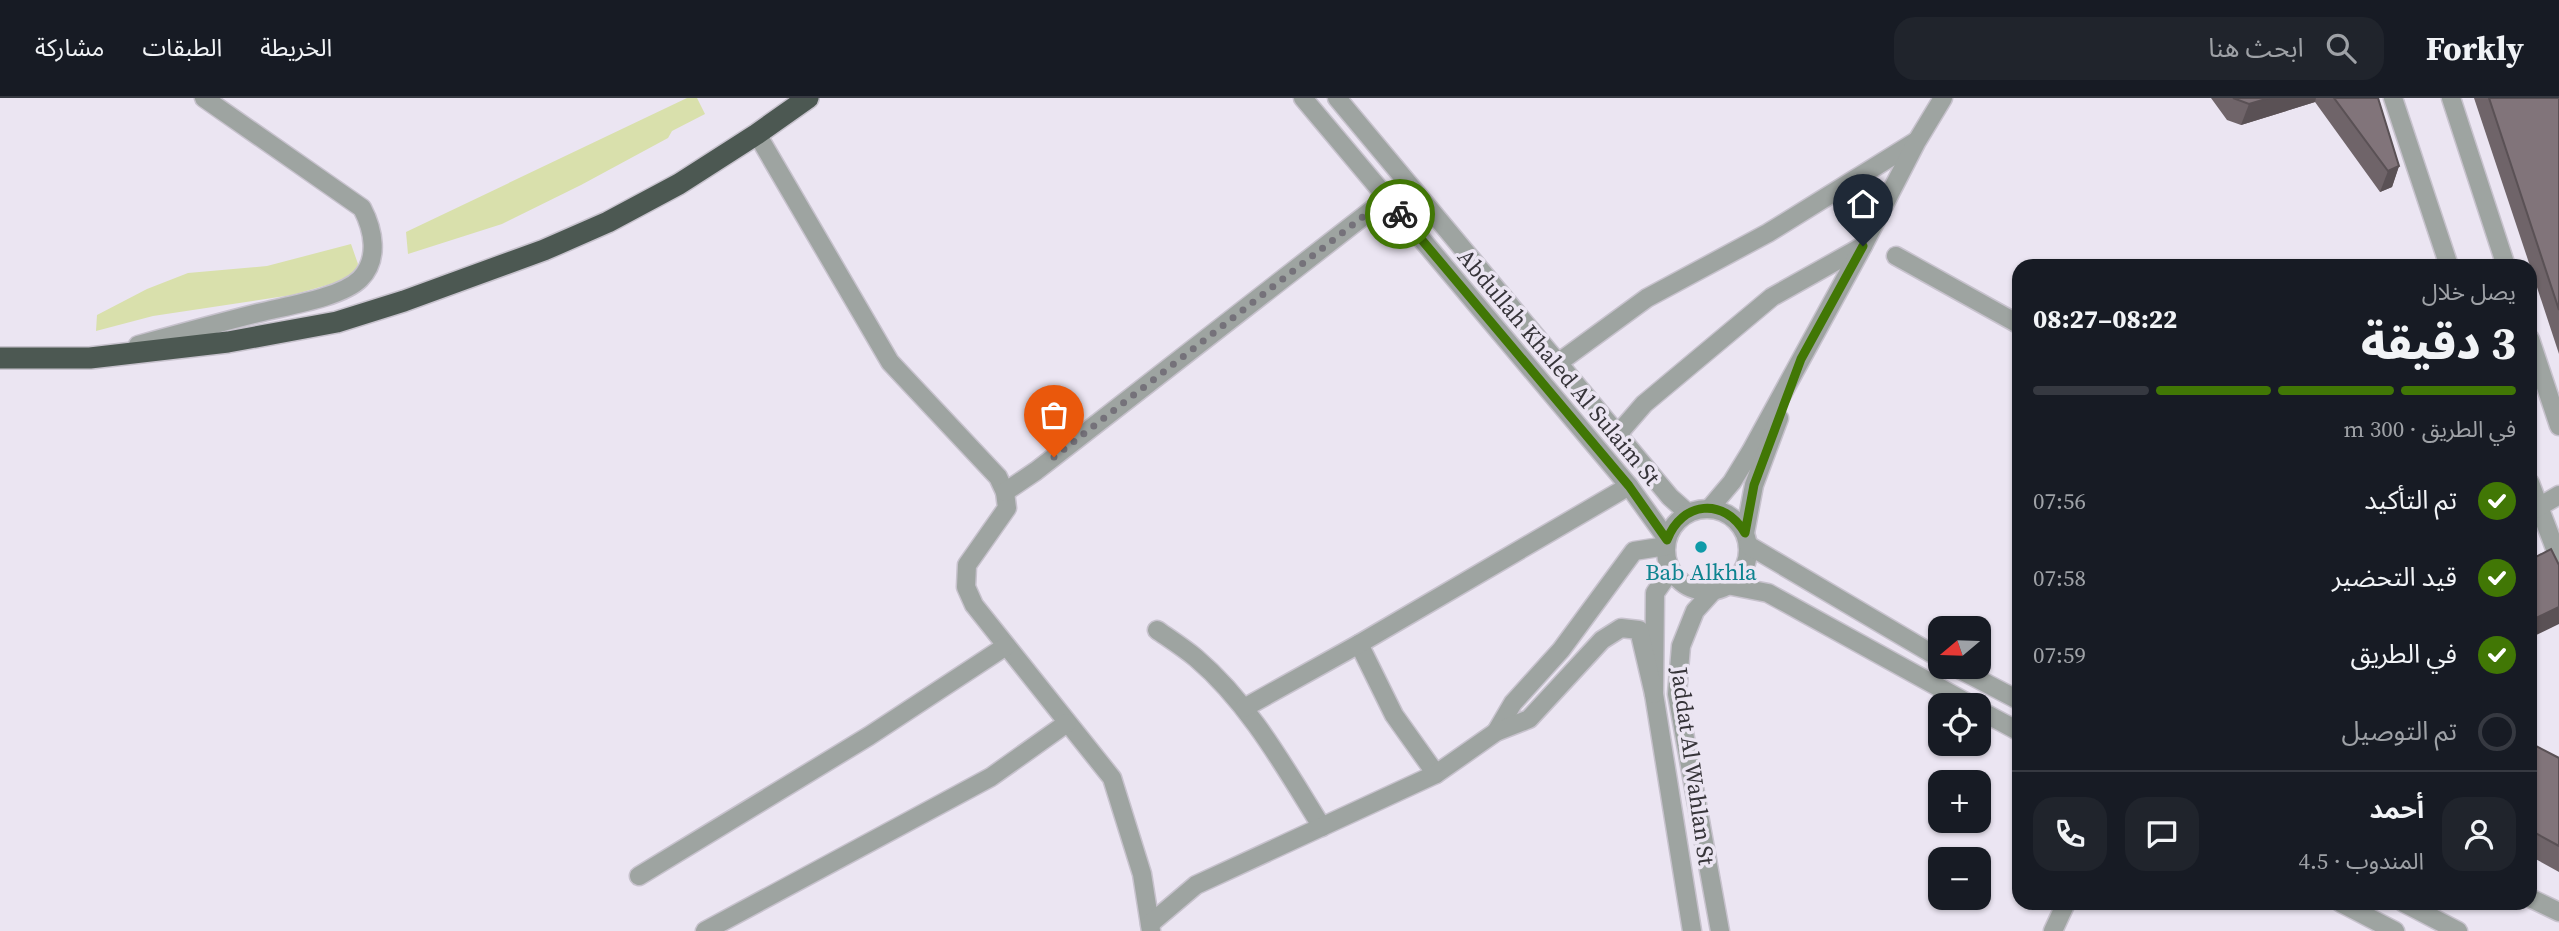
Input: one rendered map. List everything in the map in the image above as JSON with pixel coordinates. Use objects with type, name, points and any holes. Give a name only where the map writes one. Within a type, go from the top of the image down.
[{"type":"highway","points":[[0,358],[90,358],[241,339],[337,321],[404,301],[544,250],[608,222],[679,184],[808,98]]},
{"type":"street","points":[[90,358],[323,297],[361,279],[370,261],[374,247],[372,226],[362,208],[204,98]]},
{"type":"street","name":"Abdullah Khaled Al Sulaim St","points":[[1303,98],[1629,486],[1667,543]]},
{"type":"street","name":"Abdullah Khaled Al Sulaim St","points":[[1337,98],[1670,497],[1688,513]]},
{"type":"street","points":[[1710,508],[1739,471],[1863,246],[1917,141],[1943,98]]},
{"type":"street","points":[[2393,98],[2447,259]]},
{"type":"street","points":[[2451,98],[2505,259]]},
{"type":"street","points":[[757,134],[890,362],[999,477],[1007,508],[967,565],[966,587],[974,605],[1112,778],[1142,874],[1151,927]]},
{"type":"street","points":[[1558,363],[1647,298],[1768,233],[1917,141]]},
{"type":"street","points":[[1005,492],[1037,471],[1387,198]]},
{"type":"street","points":[[1618,434],[1644,404],[1772,297],[1863,246]]},
{"type":"street","points":[[1896,256],[2012,321]]},
{"type":"street","points":[[1721,588],[1737,578],[1744,568],[1754,485],[1801,359]]},
{"type":"street","points":[[2537,360],[2559,426]]},
{"type":"street","points":[[1244,708],[1629,486]]},
{"type":"street","points":[[2537,508],[2559,495]]},
{"type":"street","points":[[1928,651],[1746,539],[1731,516],[1710,508],[1688,513],[1672,529],[1667,543],[1671,569],[1689,587],[1768,593],[1949,693]]},
{"type":"street","points":[[2537,513],[2559,559]]},
{"type":"street","points":[[1496,732],[1513,703],[1561,650],[1634,551],[1667,543]]},
{"type":"street","name":"Jaddat Al Wahlan St","points":[[1671,569],[1655,593],[1654,694],[1692,931]]},
{"type":"street","name":"Jaddat Al Wahlan St","points":[[1720,931],[1677,694],[1681,646],[1695,611],[1721,588]]},
{"type":"street","points":[[1151,927],[1196,885],[1436,774],[1496,732],[1529,719],[1602,640],[1620,628],[1639,630],[1654,694]]},
{"type":"street","points":[[1157,630],[1197,659],[1244,708],[1282,762],[1322,827]]},
{"type":"street","points":[[1359,644],[1394,715],[1436,774]]},
{"type":"street","points":[[639,876],[869,736],[1006,646]]},
{"type":"street","points":[[1978,679],[2012,697]]},
{"type":"street","points":[[1991,716],[2012,728]]},
{"type":"street","points":[[705,931],[992,777],[1068,723]]},
{"type":"street","points":[[2537,901],[2559,912]]},
{"type":"street","points":[[2053,931],[2063,910]]},
{"type":"street","points":[[2354,910],[2395,931]]},
{"type":"street","points":[[2418,910],[2458,931]]},
{"type":"green space","points":[[687,98],[697,98],[705,114],[672,131],[668,138],[502,224],[408,254],[406,232]]},
{"type":"green space","points":[[351,244],[358,264],[352,278],[292,295],[153,316],[96,331],[97,315],[147,289],[188,273],[267,266]]},
{"type":"building","points":[[2233,98],[2269,98],[2249,104]]},
{"type":"building","points":[[2334,98],[2378,98],[2399,166],[2388,171]]},
{"type":"building","points":[[2489,98],[2559,98],[2559,310]]},
{"type":"building","points":[[2551,549],[2559,565],[2559,607],[2537,618],[2537,556]]},
{"type":"building","points":[[2537,747],[2559,758],[2559,846],[2537,834]]},
{"type":"way so far","points":[[1054,457],[1387,198],[1400,214]]},
{"type":"place","name":"Bab Alkhla","points":[[1701,547]]},
{"type":"route","points":[[1400,214],[1629,486],[1667,540],[1672,529],[1688,513],[1710,508],[1731,516],[1745,533],[1754,485],[1801,359],[1863,246]]}]
